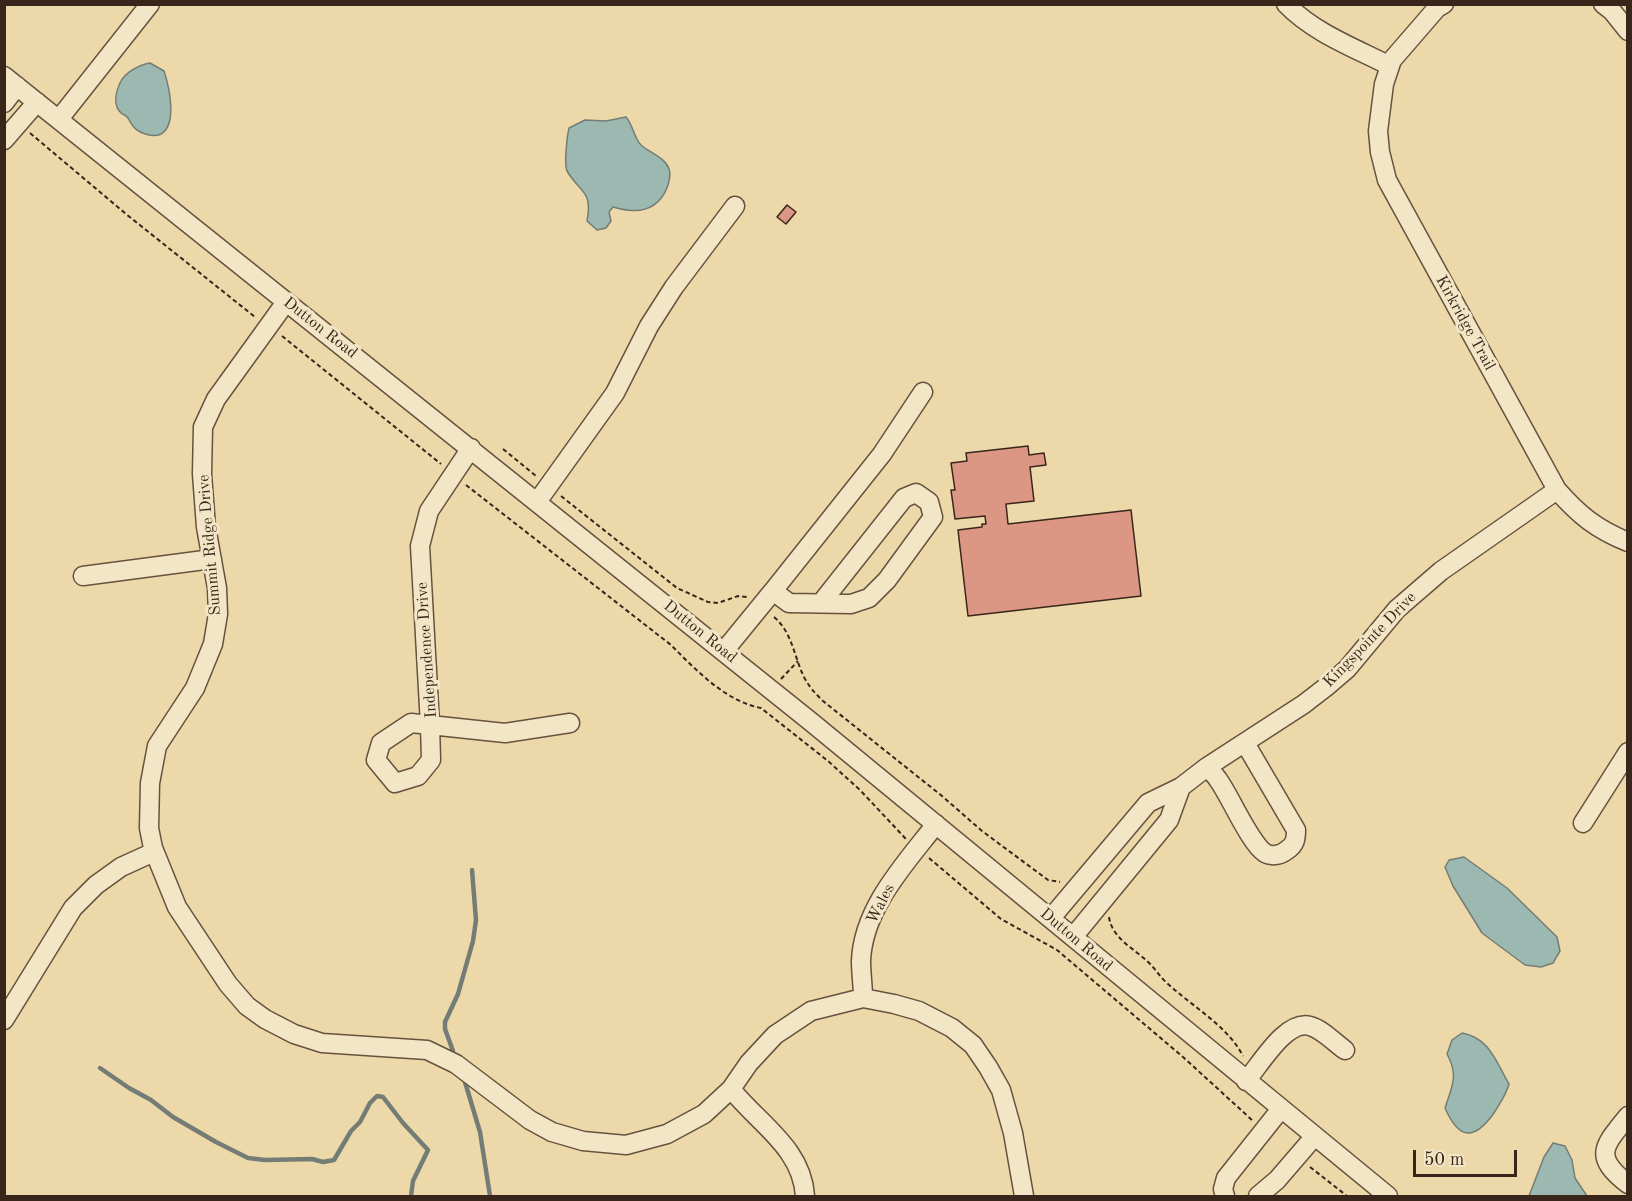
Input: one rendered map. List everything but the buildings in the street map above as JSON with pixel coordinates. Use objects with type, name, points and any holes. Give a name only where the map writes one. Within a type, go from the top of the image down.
[{"type":"street","points":[[59,119],[150,4]]},
{"type":"street","points":[[1286,4],[1306,21],[1330,36],[1390,66],[1392,60],[1414,33],[1437,8],[1444,4]]},
{"type":"street","points":[[1603,4],[1612,11],[1628,31]]},
{"type":"street","name":"Kirkridge Trail","points":[[1390,66],[1384,84],[1378,131],[1380,152],[1387,180],[1557,490],[1574,508],[1603,531],[1628,542]]},
{"type":"street","points":[[4,103],[11,81]]},
{"type":"street","name":"Dutton Road","points":[[11,81],[724,651],[1249,1078],[1280,1110],[1388,1197]]},
{"type":"street","points":[[4,140],[37,102]]},
{"type":"street","points":[[537,502],[615,393],[649,326],[674,287],[735,206]]},
{"type":"street","name":"Summit Ridge Drive","points":[[286,302],[216,399],[204,427],[202,474],[206,527],[218,614],[213,644],[195,688],[157,746],[153,767],[149,828],[154,852],[177,907],[228,984],[247,1006],[265,1019],[294,1034],[322,1043],[427,1050],[456,1064],[530,1120],[552,1132],[583,1141],[626,1145],[666,1134],[704,1114],[731,1089],[749,1064],[775,1035],[811,1011],[863,998],[919,1011],[952,1028],[973,1045],[1001,1090],[1013,1133],[1024,1197]]},
{"type":"street","points":[[724,651],[882,454],[922,392]]},
{"type":"street","name":"Independence Drive","points":[[471,448],[429,511],[420,546],[430,725],[504,733],[570,723]]},
{"type":"street","name":"Kingspointe Drive","points":[[1050,918],[1148,803],[1181,787],[1326,687],[1347,669],[1397,609],[1441,571],[1557,490]]},
{"type":"street","points":[[773,591],[789,603],[851,604],[869,598],[887,580],[933,517],[929,501],[916,493],[904,498],[821,603]]},
{"type":"street","points":[[83,576],[212,559]]},
{"type":"street","points":[[1207,767],[1219,780],[1254,840],[1264,852],[1272,855],[1283,853],[1296,839],[1296,830],[1245,743]]},
{"type":"street","points":[[1583,823],[1628,752]]},
{"type":"street","points":[[1073,937],[1169,820],[1181,787]]},
{"type":"street","name":"Wales","points":[[863,998],[861,960],[868,924],[885,892],[936,824]]},
{"type":"street","points":[[4,1020],[73,908],[96,885],[121,867],[154,852]]},
{"type":"street","points":[[1249,1078],[1285,1034],[1298,1026],[1310,1025],[1345,1050]]},
{"type":"street","points":[[731,1089],[793,1156],[804,1185],[805,1197]]},
{"type":"street","points":[[1225,1197],[1223,1189],[1226,1178],[1280,1110]]},
{"type":"street","points":[[1628,1116],[1605,1146],[1608,1165],[1628,1184]]},
{"type":"street","points":[[1258,1197],[1314,1137]]},
{"type":"path","points":[[20,122],[38,141],[110,202],[645,624],[726,693],[749,706],[761,708],[810,746],[860,790],[886,820],[917,848],[1001,919],[1057,950],[1264,1131]]},
{"type":"path","points":[[503,449],[677,588],[708,602],[718,603],[738,596],[747,597],[776,618],[794,647],[805,679],[813,691],[982,831],[1042,876],[1053,882],[1067,882],[1076,888]]},
{"type":"path","points":[[783,676],[798,661]]},
{"type":"path","points":[[1099,906],[1107,914],[1112,931],[1118,937],[1150,964],[1164,981],[1231,1038],[1239,1048],[1249,1078]]},
{"type":"path","points":[[1297,1156],[1347,1197]]},
{"type":"water","points":[[150,63],[164,71],[169,89],[171,112],[169,122],[166,130],[159,135],[149,135],[136,129],[116,106],[116,94],[122,79],[137,67]]},
{"type":"water","points":[[626,117],[641,145],[661,158],[667,165],[670,173],[667,188],[658,202],[645,209],[630,210],[613,207],[609,212],[611,221],[606,228],[597,230],[587,221],[587,197],[566,168],[569,128],[585,120],[606,121]]},
{"type":"water","points":[[1464,857],[1507,888],[1557,937],[1560,951],[1553,963],[1541,967],[1525,965],[1482,933],[1453,886],[1445,867],[1449,860]]},
{"type":"water","points":[[1462,1033],[1472,1036],[1486,1046],[1509,1084],[1503,1099],[1487,1122],[1480,1129],[1467,1133],[1456,1126],[1445,1108],[1452,1087],[1453,1075],[1447,1054],[1452,1040]]},
{"type":"water","points":[[1553,1143],[1565,1146],[1572,1160],[1575,1178],[1587,1196],[1529,1196],[1544,1157]]},
{"type":"waterway","points":[[453,1051],[445,1029],[445,1022],[458,994],[473,941],[476,920],[472,870]]},
{"type":"waterway","points":[[100,1068],[151,1100],[173,1117],[216,1142],[248,1158],[265,1160],[312,1159],[323,1162],[334,1160],[370,1103],[377,1096],[383,1097],[428,1150],[413,1181],[411,1196]]},
{"type":"waterway","points":[[465,1082],[480,1132],[490,1196]]}]
